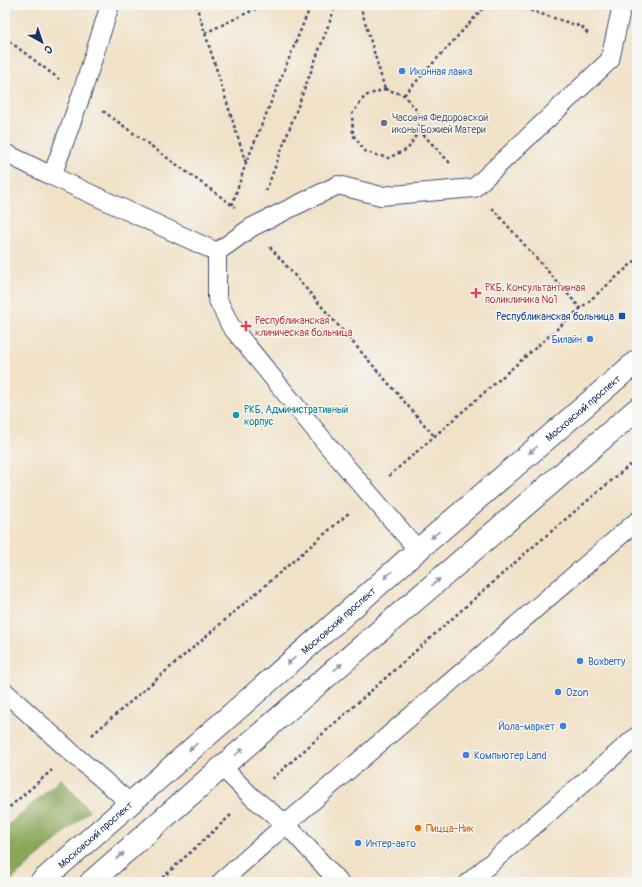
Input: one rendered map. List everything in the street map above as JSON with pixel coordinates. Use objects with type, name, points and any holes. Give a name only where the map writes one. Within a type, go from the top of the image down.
[{"type":"main road","name":"Московский проспект","points":[[42,882],[418,550],[637,361]]},
{"type":"main road","points":[[91,882],[637,409]]},
{"type":"lane","points":[[52,176],[81,96],[110,5]]},
{"type":"lane","points":[[216,252],[252,227],[338,186],[381,196],[474,188],[610,60],[622,5]]},
{"type":"lane","points":[[5,153],[216,252]]},
{"type":"lane","points":[[216,252],[217,298],[230,325],[344,465],[418,550]]},
{"type":"lane","points":[[221,882],[286,824],[637,522]]},
{"type":"lane","points":[[5,692],[130,803]]},
{"type":"lane","points":[[469,882],[637,736]]},
{"type":"lane","points":[[222,767],[252,797],[286,824],[339,882]]},
{"type":"path","points":[[196,5],[246,163]]},
{"type":"path","points":[[206,33],[264,5]]},
{"type":"path","points":[[230,211],[246,163],[311,5]]},
{"type":"path","points":[[252,227],[336,5]]},
{"type":"path","points":[[360,5],[386,89]]},
{"type":"path","points":[[404,95],[486,5]]},
{"type":"path","points":[[513,5],[582,27],[610,60]]},
{"type":"path","points":[[5,38],[81,96],[232,205],[435,437]]},
{"type":"path","points":[[386,89],[404,95],[417,111],[419,130],[408,149],[388,158],[366,152],[353,135],[352,114],[365,96],[386,89]]},
{"type":"path","points":[[419,130],[474,188],[581,309]]},
{"type":"path","points":[[384,481],[637,259]]},
{"type":"path","points":[[269,782],[528,551],[637,459]]},
{"type":"path","points":[[92,735],[350,511]]},
{"type":"path","points":[[5,811],[53,769]]},
{"type":"path","points":[[158,882],[235,812]]},
{"type":"green space","points":[[61,779],[89,811],[9,882],[5,882],[5,828]]},
{"type":"place","name":"Иконная лавка","points":[[402,71]]},
{"type":"place","name":"Часовня Федоровской иконы Божией Матери","points":[[384,123]]},
{"type":"place","name":"РКБ, Консультантивная поликлиника №1","points":[[476,293]]},
{"type":"place","name":"Республиканская больница","points":[[622,316]]},
{"type":"place","name":"Республиканская клиническая больница","points":[[246,326]]},
{"type":"place","name":"Билайн","points":[[590,339]]},
{"type":"place","name":"РКБ, Административный корпус","points":[[236,415]]},
{"type":"place","name":"Boxberry","points":[[580,661]]},
{"type":"place","name":"Ozon","points":[[558,692]]},
{"type":"place","name":"Йола-маркет","points":[[563,726]]},
{"type":"place","name":"Компьютер Land","points":[[466,755]]},
{"type":"place","name":"Пицца-Ник","points":[[418,828]]},
{"type":"place","name":"Интер-авто","points":[[358,843]]}]
